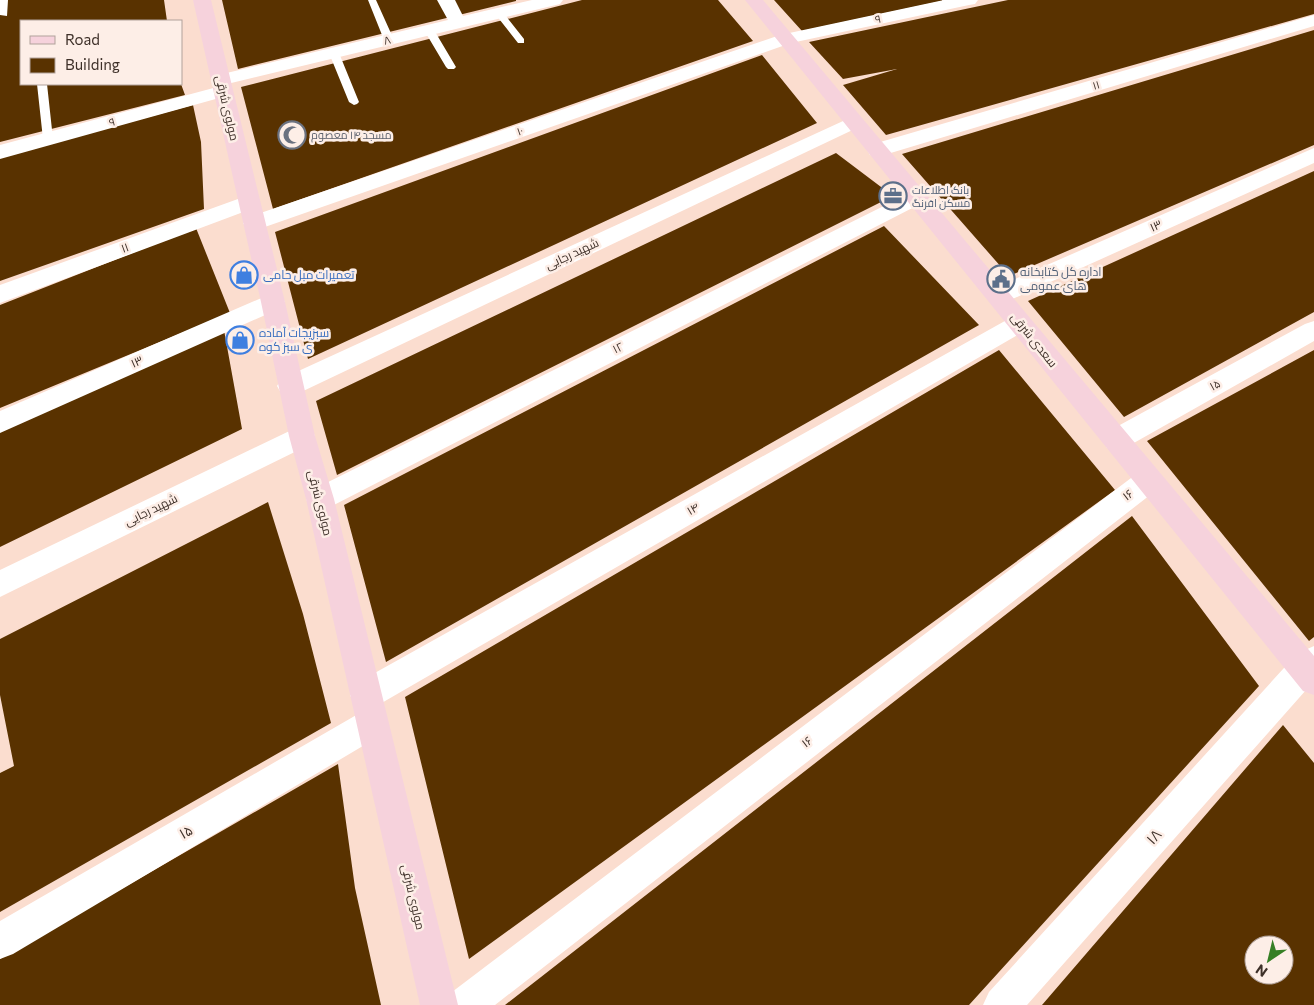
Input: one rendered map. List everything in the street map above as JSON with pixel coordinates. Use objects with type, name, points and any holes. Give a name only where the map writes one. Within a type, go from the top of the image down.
[{"type":"main road","name":"مولوی شرقی","points":[[202,0],[273,302],[290,386],[320,499],[439,1005]]},
{"type":"main road","name":"سعدی شرقی","points":[[754,0],[1149,480],[1311,670]]},
{"type":"street","points":[[446,0],[458,23]]},
{"type":"street","name":"۸","points":[[222,86],[334,53],[554,0]]},
{"type":"street","name":"۹","points":[[786,39],[969,0]]},
{"type":"street","name":"۱۱","points":[[877,150],[1314,20]]},
{"type":"street","name":"۱۰","points":[[252,212],[786,39]]},
{"type":"street","name":"۹","points":[[0,152],[222,86]]},
{"type":"street","name":"شهید رجایی","points":[[290,386],[854,122]]},
{"type":"street","name":"۱۳","points":[[998,296],[1314,155]]},
{"type":"street","name":"۱۲","points":[[320,499],[916,197]]},
{"type":"street","name":"۱۱","points":[[0,294],[252,212]]},
{"type":"street","name":"۱۳","points":[[0,422],[273,302]]},
{"type":"street","name":"۱۴","points":[[369,709],[1020,323]]},
{"type":"street","name":"۱۵","points":[[1116,440],[1314,330]]},
{"type":"street","name":"شهید رجایی","points":[[0,584],[302,436]]},
{"type":"street","name":"۱۶","points":[[466,1005],[1149,480]]},
{"type":"street","name":"۱۸","points":[[1002,1005],[1311,670]]},
{"type":"street","name":"۱۵","points":[[0,941],[369,709]]},
{"type":"lane","points":[[4,0],[4,14]]},
{"type":"lane","points":[[372,0],[389,40]]},
{"type":"lane","points":[[499,13],[521,41]]},
{"type":"lane","points":[[429,30],[451,67]]},
{"type":"lane","points":[[334,53],[354,102]]},
{"type":"lane","points":[[42,85],[48,139]]},
{"type":"building","points":[[0,0],[164,0],[167,20],[20,20],[20,85],[181,85],[185,95],[0,142]]},
{"type":"building","points":[[222,0],[516,0],[516,1],[238,69]]},
{"type":"building","points":[[582,0],[718,0],[753,41],[273,209],[241,87]]},
{"type":"building","points":[[774,0],[942,0],[942,1],[802,31]]},
{"type":"building","points":[[1008,0],[1314,0],[1314,14],[886,135],[843,85],[897,69],[843,79],[809,42]]},
{"type":"building","points":[[1314,30],[1314,145],[1009,276],[902,154]]},
{"type":"building","points":[[762,55],[817,123],[308,359],[275,232]]},
{"type":"building","points":[[193,105],[201,142],[204,209],[0,281],[0,157]]},
{"type":"building","points":[[836,153],[893,196],[337,475],[316,401]]},
{"type":"building","points":[[1314,171],[1314,312],[1124,417],[1028,301]]},
{"type":"building","points":[[884,226],[979,325],[386,662],[344,505]]},
{"type":"building","points":[[196,228],[230,313],[0,408],[0,305]]},
{"type":"building","points":[[224,330],[242,429],[0,547],[0,432]]},
{"type":"building","points":[[999,350],[1115,490],[469,959],[405,697]]},
{"type":"building","points":[[1314,350],[1314,637],[1309,641],[1147,441]]},
{"type":"building","points":[[268,502],[303,614],[331,723],[0,912],[0,773],[14,766],[0,695],[0,639]]},
{"type":"building","points":[[1132,516],[1259,686],[969,1005],[505,1005]]},
{"type":"building","points":[[1283,725],[1314,763],[1314,1005],[1042,1005]]},
{"type":"building","points":[[338,764],[355,888],[381,1005],[0,1005],[0,959]]},
{"type":"place","name":"مسجد ۱۴ معصوم","points":[[292,135]]},
{"type":"place","name":"بانک اطلاعات مسکن افرنگ","points":[[893,196]]},
{"type":"place","name":"تعمیرات مبل حامی","points":[[244,275]]},
{"type":"place","name":"اداره کل کتابخانه های عمومی","points":[[1001,279]]},
{"type":"place","name":"سبزیجات آماده ی سبز کوه","points":[[240,340]]}]
